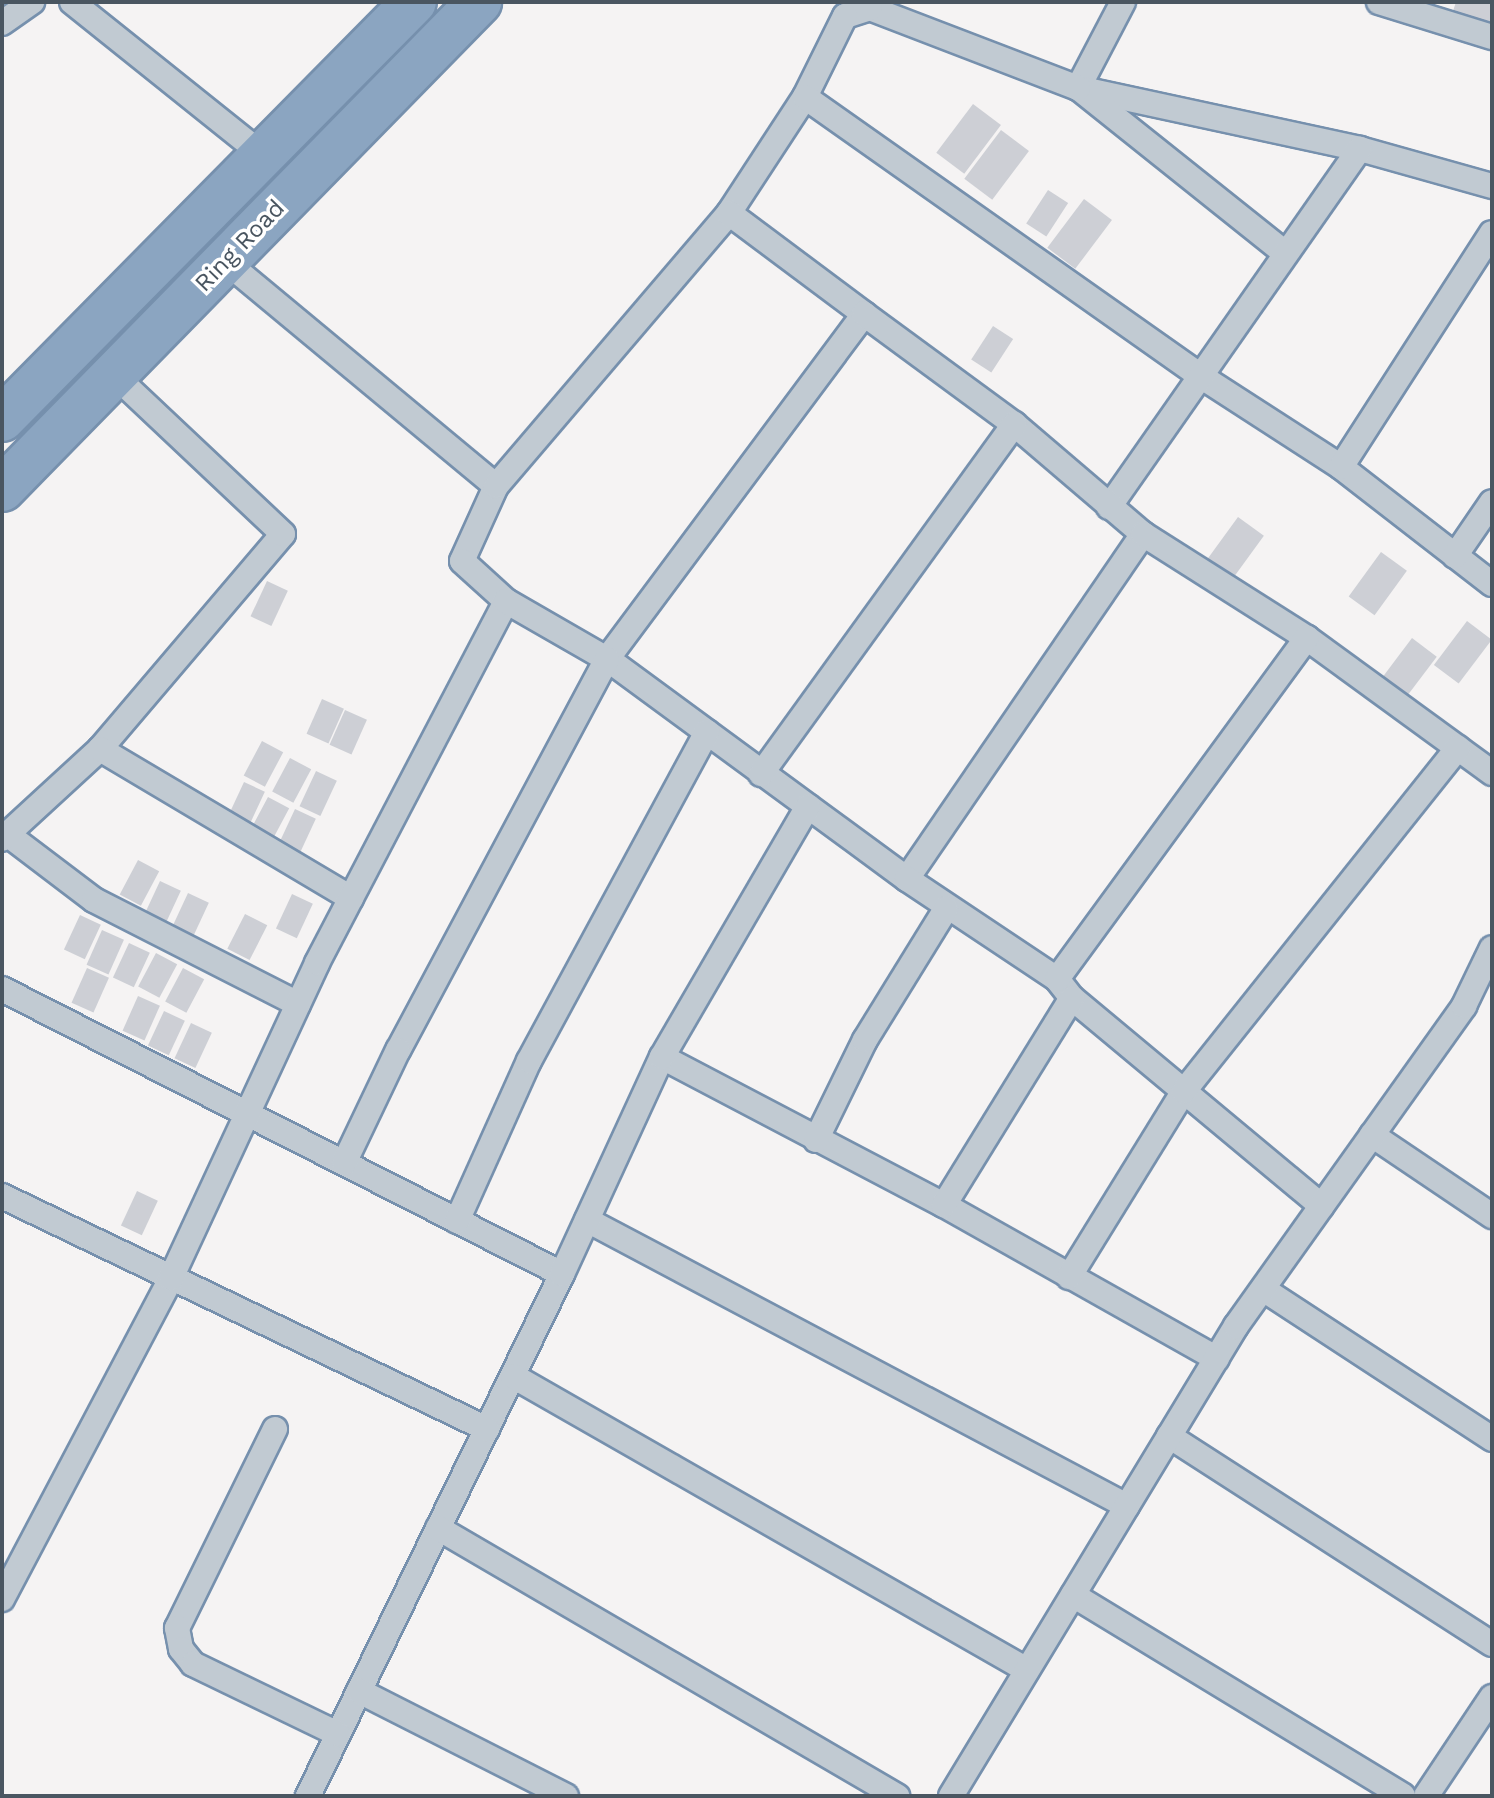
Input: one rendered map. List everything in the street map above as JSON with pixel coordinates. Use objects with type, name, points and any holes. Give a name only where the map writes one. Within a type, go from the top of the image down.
[{"type":"highway","name":"Ring Road","points":[[2,419],[414,2]]},
{"type":"highway","name":"Ring Road","points":[[2,489],[479,2]]},
{"type":"street","points":[[2,23],[32,2]]},
{"type":"street","points":[[72,2],[263,155]]},
{"type":"street","points":[[1078,88],[1123,2]]},
{"type":"street","points":[[1379,2],[1492,37]]},
{"type":"street","points":[[1322,1206],[1065,989],[946,909],[607,659],[506,601],[462,561],[496,486],[729,213],[805,97],[845,16],[870,8],[1078,88],[1360,149],[1492,186]]},
{"type":"street","points":[[1078,88],[1285,253]]},
{"type":"street","points":[[805,97],[1202,377],[1341,467],[1492,584]]},
{"type":"street","points":[[1109,507],[1360,149]]},
{"type":"street","points":[[729,213],[1014,424],[1143,534],[1307,638],[1492,773]]},
{"type":"street","points":[[1341,467],[1492,233]]},
{"type":"street","points":[[225,261],[496,486]]},
{"type":"street","points":[[344,1163],[398,1050],[607,659],[864,314]]},
{"type":"street","points":[[114,375],[283,534],[100,749],[5,837],[94,900],[298,1004]]},
{"type":"street","points":[[761,774],[1014,424]]},
{"type":"street","points":[[1455,556],[1492,502]]},
{"type":"street","points":[[907,879],[1143,534]]},
{"type":"street","points":[[2,1598],[171,1278],[298,1004],[506,601]]},
{"type":"street","points":[[944,1205],[1065,989],[1307,638]]},
{"type":"street","points":[[457,1221],[529,1061],[707,732]]},
{"type":"street","points":[[1069,1277],[1184,1091],[1458,748]]},
{"type":"street","points":[[100,749],[351,898]]},
{"type":"street","points":[[308,1796],[562,1274],[662,1057],[808,806]]},
{"type":"street","points":[[816,1140],[865,1040],[946,909]]},
{"type":"street","points":[[951,1796],[1217,1359],[1263,1289],[1464,1006],[1492,948]]},
{"type":"street","points":[[2,989],[562,1274]]},
{"type":"street","points":[[662,1057],[944,1205],[1217,1359]]},
{"type":"street","points":[[1372,1135],[1492,1216]]},
{"type":"street","points":[[2,1196],[487,1429]]},
{"type":"street","points":[[587,1220],[1127,1506]]},
{"type":"street","points":[[1263,1289],[1492,1439]]},
{"type":"street","points":[[513,1376],[1027,1670]]},
{"type":"street","points":[[275,1429],[177,1628],[179,1638],[193,1664],[338,1734]]},
{"type":"street","points":[[1169,1436],[1492,1644]]},
{"type":"street","points":[[438,1528],[897,1796]]},
{"type":"street","points":[[1073,1595],[1403,1796]]},
{"type":"street","points":[[359,1691],[566,1796]]},
{"type":"street","points":[[1426,1796],[1492,1697]]},
{"type":"building","points":[[1456,2],[1492,2],[1490,30],[1451,17]]},
{"type":"building","points":[[973,104],[1001,125],[964,174],[936,153]]},
{"type":"building","points":[[1001,130],[1029,151],[992,200],[964,179]]},
{"type":"building","points":[[1048,190],[1068,203],[1046,237],[1026,224]]},
{"type":"building","points":[[1084,199],[1112,220],[1075,269],[1047,248]]},
{"type":"building","points":[[993,326],[1013,339],[991,373],[971,360]]},
{"type":"building","points":[[1238,517],[1264,536],[1231,581],[1205,562]]},
{"type":"building","points":[[1381,552],[1407,571],[1375,615],[1349,596]]},
{"type":"building","points":[[267,581],[288,591],[271,626],[251,616]]},
{"type":"building","points":[[1467,621],[1492,640],[1459,684],[1434,665]]},
{"type":"building","points":[[1412,638],[1437,657],[1404,701],[1379,682]]},
{"type":"building","points":[[322,699],[344,709],[328,743],[307,734]]},
{"type":"building","points":[[345,710],[367,720],[351,754],[330,745]]},
{"type":"building","points":[[262,741],[283,752],[265,787],[244,775]]},
{"type":"building","points":[[290,758],[311,769],[293,803],[272,792]]},
{"type":"building","points":[[316,771],[337,781],[320,816],[300,806]]},
{"type":"building","points":[[244,782],[265,792],[249,826],[228,816]]},
{"type":"building","points":[[268,797],[289,808],[271,843],[250,831]]},
{"type":"building","points":[[295,809],[316,819],[300,853],[279,843]]},
{"type":"building","points":[[138,860],[159,871],[141,906],[120,894]]},
{"type":"building","points":[[160,881],[181,891],[165,925],[144,915]]},
{"type":"building","points":[[188,893],[209,903],[193,937],[172,927]]},
{"type":"building","points":[[292,894],[313,904],[297,938],[276,928]]},
{"type":"building","points":[[245,914],[267,925],[250,960],[227,949]]},
{"type":"building","points":[[80,915],[101,925],[85,959],[64,949]]},
{"type":"building","points":[[102,930],[124,940],[108,974],[87,965]]},
{"type":"building","points":[[129,943],[150,953],[134,987],[113,977]]},
{"type":"building","points":[[156,953],[177,964],[159,998],[138,987]]},
{"type":"building","points":[[87,968],[109,978],[93,1012],[72,1003]]},
{"type":"building","points":[[183,968],[204,979],[186,1013],[165,1002]]},
{"type":"building","points":[[138,996],[160,1006],[144,1040],[123,1031]]},
{"type":"building","points":[[164,1011],[185,1021],[169,1055],[148,1045]]},
{"type":"building","points":[[191,1023],[212,1033],[195,1068],[175,1058]]},
{"type":"building","points":[[137,1191],[158,1201],[142,1235],[121,1225]]}]
